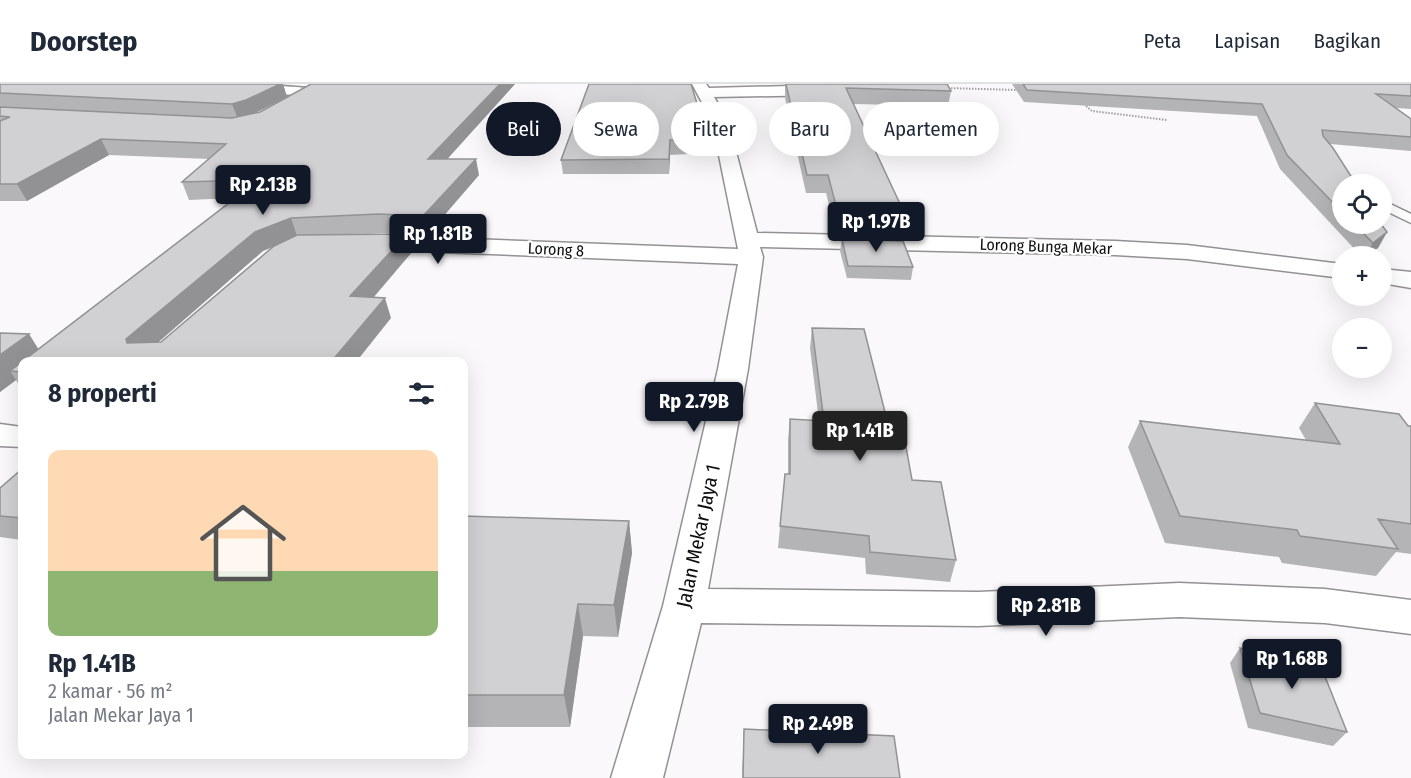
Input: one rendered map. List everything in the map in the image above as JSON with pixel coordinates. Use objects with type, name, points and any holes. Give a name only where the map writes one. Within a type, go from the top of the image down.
[{"type":"street","points":[[180,84],[312,91]]},
{"type":"street","points":[[285,106],[328,84]]},
{"type":"street","points":[[702,89],[840,90]]},
{"type":"street","name":"Jalan Mekar Jaya 1","points":[[637,778],[684,606],[734,369],[749,249],[720,122],[702,89]]},
{"type":"street","name":"Lorong 8","points":[[339,243],[749,249]]},
{"type":"street","name":"Lorong Bunga Mekar","points":[[749,249],[1029,245],[1186,252],[1332,270]]},
{"type":"street","points":[[1392,277],[1411,279]]},
{"type":"street","points":[[0,435],[18,436]]},
{"type":"street","points":[[684,606],[978,609],[1179,600],[1325,606],[1411,618]]},
{"type":"lane","points":[[1392,209],[1411,219]]},
{"type":"path","points":[[940,88],[1007,88],[1028,92]]},
{"type":"path","points":[[1081,102],[1092,111],[1167,120]]},
{"type":"building","points":[[0,84],[280,84],[232,104],[0,93]]},
{"type":"building","points":[[311,84],[500,84],[428,159],[476,159],[423,216],[379,214],[291,218],[255,232],[126,339],[127,343],[161,342],[274,246],[297,235],[407,234],[350,296],[385,298],[335,357],[28,357],[259,180],[182,182],[226,144],[101,139],[17,184],[0,184],[0,121],[10,117],[0,116],[0,107],[232,118],[260,112]]},
{"type":"building","points":[[589,84],[691,84],[697,102],[671,102],[669,159],[561,160],[573,127],[573,156],[659,156],[659,102],[582,102]]},
{"type":"building","points":[[786,84],[947,84],[951,91],[846,88],[863,124],[863,156],[878,156],[901,206],[894,206],[897,215],[838,213],[828,175],[807,175],[803,156],[851,156],[851,102],[790,102]]},
{"type":"building","points":[[1023,84],[1411,84],[1411,96],[1376,94],[1411,119],[1411,137],[1322,130],[1323,136],[1350,174],[1332,174],[1332,202],[1287,155],[1262,104],[1027,90]]},
{"type":"building","points":[[1364,234],[1384,234],[1373,243]]},
{"type":"building","points":[[842,239],[903,241],[913,267],[848,266]]},
{"type":"building","points":[[812,328],[864,329],[888,424],[902,425],[912,480],[941,482],[956,560],[870,552],[869,536],[780,526],[785,474],[790,474],[790,419],[824,421]]},
{"type":"building","points":[[0,333],[29,334],[0,355]]},
{"type":"building","points":[[18,365],[18,372],[10,371]]},
{"type":"building","points":[[1315,403],[1399,414],[1408,426],[1411,426],[1411,524],[1378,519],[1398,549],[1300,536],[1297,530],[1180,516],[1140,421],[1340,444]]},
{"type":"building","points":[[18,472],[18,518],[0,516],[0,488]]},
{"type":"building","points":[[468,516],[629,521],[614,605],[578,604],[564,695],[468,695]]},
{"type":"building","points":[[1240,648],[1320,664],[1347,732],[1260,713]]},
{"type":"building","points":[[744,729],[894,736],[900,778],[743,778]]}]
